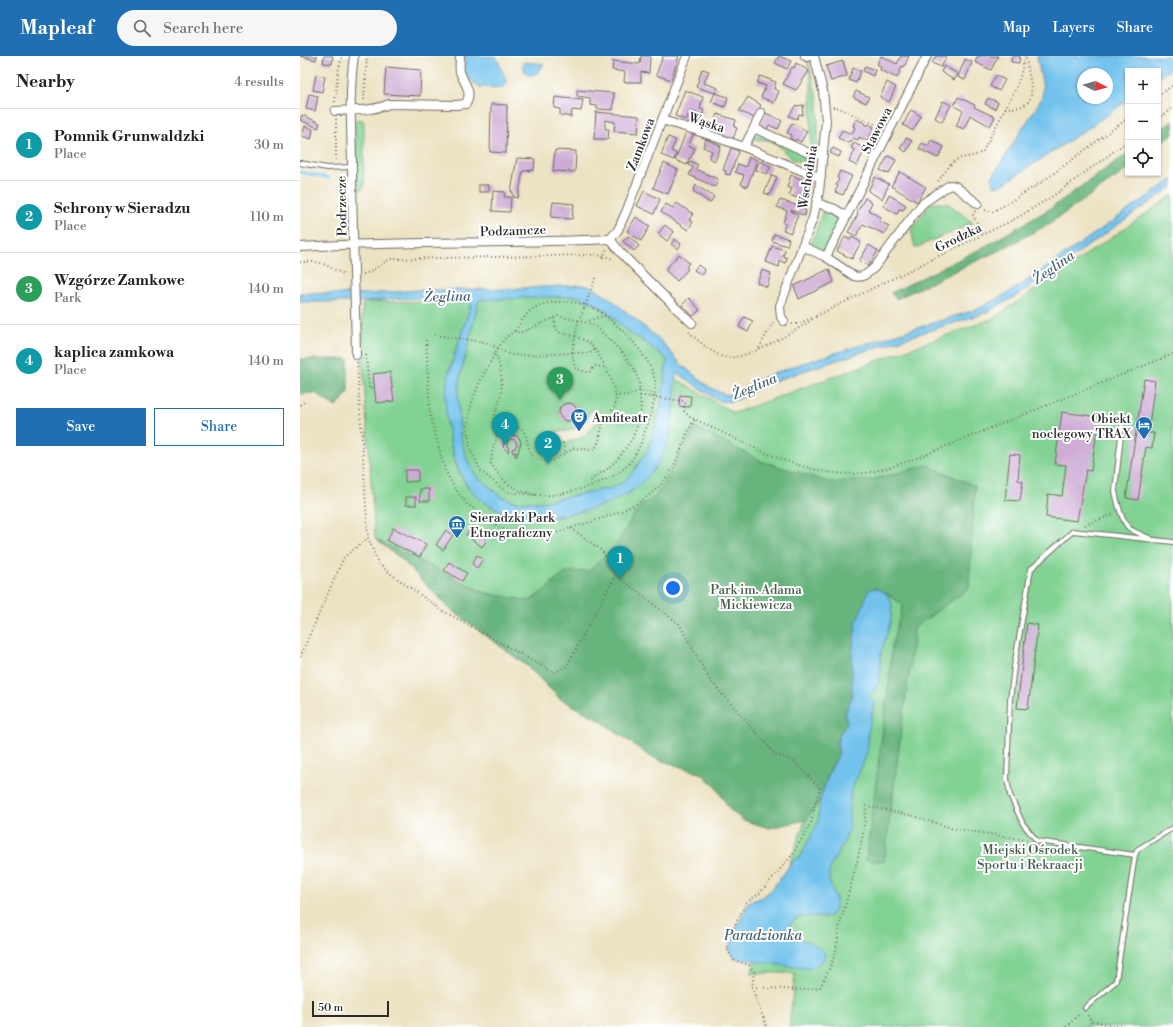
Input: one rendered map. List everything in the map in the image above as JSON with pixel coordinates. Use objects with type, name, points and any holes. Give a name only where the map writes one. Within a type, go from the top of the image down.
[{"type":"street","name":"Podrzecze","points":[[354,56],[352,70],[351,110],[356,355]]},
{"type":"street","points":[[336,111],[383,107],[389,104],[466,104],[470,98],[468,88],[460,71],[460,56]]},
{"type":"street","name":"Zamkowa","points":[[610,239],[618,230],[626,212],[687,56]]},
{"type":"street","points":[[805,56],[810,56]]},
{"type":"street","name":"Wschodnia","points":[[780,312],[780,306],[817,203],[824,155],[826,121],[825,108],[823,91],[814,56]]},
{"type":"street","name":"Stawowa","points":[[826,257],[927,56]]},
{"type":"street","points":[[744,147],[761,113]]},
{"type":"street","name":"Wąska","points":[[662,120],[744,147],[821,177]]},
{"type":"street","points":[[754,128],[811,154],[824,155]]},
{"type":"street","points":[[802,246],[826,257],[854,276],[858,277],[867,274],[874,268],[922,204],[946,188],[955,186],[978,204]]},
{"type":"street","points":[[817,203],[835,209],[846,216]]},
{"type":"street","points":[[610,239],[621,253],[676,308],[689,326]]},
{"type":"street","name":"Podzamcze","points":[[300,247],[353,244],[473,243],[610,239]]},
{"type":"street","points":[[780,312],[784,321]]},
{"type":"lane","points":[[300,163],[327,168],[352,167]]},
{"type":"lane","points":[[1123,417],[1115,491],[1120,513],[1128,527],[1151,540]]},
{"type":"lane","points":[[1135,855],[1037,841],[1023,824],[1010,795],[1007,778],[1010,700],[1015,659],[1031,569],[1073,531],[1173,542]]},
{"type":"lane","points":[[1085,1008],[1116,980],[1135,855],[1138,849],[1173,828]]},
{"type":"path","points":[[363,109],[367,56]]},
{"type":"path","points":[[1005,108],[1023,107],[1032,97],[1025,56]]},
{"type":"path","points":[[935,186],[948,168],[957,160],[976,156],[983,151],[1020,77],[1025,56]]},
{"type":"path","points":[[1161,94],[1173,85]]},
{"type":"path","points":[[825,108],[839,108],[881,127]]},
{"type":"path","points":[[1161,118],[1173,108]]},
{"type":"path","points":[[983,235],[973,215],[978,204],[986,211],[992,212],[1008,203],[1042,182],[1125,120]]},
{"type":"path","name":"Grodzka","points":[[784,321],[791,324],[797,324],[817,316],[1015,219],[1053,196],[1125,143]]},
{"type":"path","points":[[300,262],[322,263],[342,273],[355,277],[369,273],[379,265],[391,259],[594,255],[604,256],[618,262]]},
{"type":"path","points":[[596,276],[584,310],[578,322],[575,336],[576,340],[572,352],[575,368],[589,373],[595,366],[605,366]]},
{"type":"path","points":[[562,302],[579,304],[593,308],[606,316],[616,324],[648,362],[654,380],[654,393],[648,426],[631,462],[622,471],[592,484],[559,494],[536,495],[506,492],[481,471],[470,449],[467,426],[472,402],[481,379],[498,348],[506,337],[515,331],[528,313],[537,306],[562,302]]},
{"type":"path","points":[[759,348],[780,312]]},
{"type":"path","points":[[515,331],[520,333],[558,316],[578,322],[588,323],[595,326],[622,352],[634,369],[639,381],[640,392],[641,410],[638,424],[632,439],[618,459],[607,469],[593,478],[591,481],[592,484]]},
{"type":"path","points":[[588,323],[588,320],[606,316]]},
{"type":"path","points":[[689,326],[702,344],[725,357],[745,355],[797,329],[817,316]]},
{"type":"path","points":[[536,495],[518,490],[505,482],[491,464],[492,452],[498,436],[511,428],[520,428],[524,431],[528,438],[529,451],[534,459],[552,461],[574,448],[593,450],[597,446],[603,425],[615,405],[615,396],[611,378],[591,343],[575,336],[558,332],[554,318]]},
{"type":"path","points":[[435,335],[485,342],[511,355],[572,352],[590,353],[595,349]]},
{"type":"path","points":[[426,340],[430,415],[445,470],[453,486],[467,504],[512,534],[550,534],[626,510],[645,499],[670,473],[689,428],[695,419]]},
{"type":"path","points":[[366,352],[369,389],[375,388]]},
{"type":"path","points":[[496,352],[502,379],[502,392],[499,407],[493,419],[493,428],[498,436]]},
{"type":"path","points":[[640,396],[683,401],[685,403],[684,411],[695,419],[791,464],[841,473],[869,472],[898,465],[1173,354]]},
{"type":"path","points":[[356,355],[368,538],[378,563],[443,611],[554,673],[567,665],[616,575]]},
{"type":"path","points":[[615,396],[640,392],[654,393]]},
{"type":"path","points":[[300,405],[306,401]]},
{"type":"path","points":[[598,421],[603,425]]},
{"type":"path","points":[[563,443],[565,452]]},
{"type":"path","points":[[1073,531],[1120,513]]},
{"type":"path","points":[[571,528],[605,554],[610,567],[616,575],[678,624],[710,680],[775,754],[795,762],[820,788],[811,823],[793,854],[759,894],[746,903],[734,927],[727,949],[734,960],[749,965],[754,972],[752,987],[766,1027]]},
{"type":"path","points":[[300,657],[344,556],[368,538]]},
{"type":"path","points":[[752,987],[802,990],[820,987],[835,954],[840,921],[851,886],[866,822],[866,806],[914,816],[950,828],[1037,841]]},
{"type":"path","points":[[1066,1027],[1085,1008],[1091,1021],[1090,1027]]},
{"type":"path","points":[[1091,1021],[1122,1027]]},
{"type":"green space","points":[[807,60],[818,101],[817,152],[811,151],[811,81]]},
{"type":"green space","points":[[357,119],[363,120],[364,124],[364,186],[363,189],[360,190],[356,187],[355,122]]},
{"type":"green space","points":[[1173,121],[1173,134],[1161,143],[1161,129]]},
{"type":"green space","points":[[758,134],[813,159],[805,161],[794,160],[773,142],[752,137]]},
{"type":"green space","points":[[1125,155],[1125,171],[1049,224],[1002,249],[896,299],[891,293],[982,248],[1048,210]]},
{"type":"green space","points":[[1173,195],[1173,1027],[789,1027],[795,973],[751,973],[805,820],[399,557],[375,539],[362,353],[362,305],[366,302],[470,301],[471,305],[449,370],[447,425],[453,457],[459,472],[467,486],[478,497],[492,507],[515,516],[528,519],[562,516],[589,509],[625,496],[635,489],[671,431],[675,378],[734,413],[994,318]]},
{"type":"green space","points":[[931,203],[948,203],[973,223],[915,248],[911,230]]},
{"type":"green space","points":[[826,212],[837,215],[841,220],[825,250],[821,251],[811,246],[822,213]]},
{"type":"green space","points":[[576,296],[587,300],[606,311],[632,335],[638,337],[667,359],[661,407],[648,450],[632,473],[622,483],[611,488],[543,502],[516,502],[502,497],[476,476],[466,457],[460,435],[458,395],[460,377],[479,299]],"holes":[[[565,403],[572,404],[577,408],[578,413],[576,418],[572,421],[564,420],[560,417],[560,408]],[[592,409],[601,412],[598,420],[588,432],[583,436],[569,442],[553,443],[553,432],[566,431],[576,427],[581,424]]]},
{"type":"green space","points":[[300,359],[348,359],[348,393],[336,407],[315,393],[300,394]]},
{"type":"green space","name":"Park im. Adama Mickiewicza","points":[[695,427],[761,461],[829,482],[871,480],[927,465],[975,486],[969,588],[915,627],[884,862],[866,860],[889,680],[892,645],[903,605],[886,593],[853,645],[852,697],[845,714],[847,724],[840,733],[837,743],[839,753],[829,773],[820,800],[806,820],[769,828],[743,820],[730,810],[716,787],[702,774],[651,757],[601,721],[559,698],[527,666],[450,609],[399,557],[375,539],[485,593],[530,601],[567,572],[589,571],[617,543],[639,507],[657,495]]},
{"type":"water","points":[[465,56],[496,56],[506,80],[506,84],[502,88],[479,87],[464,74]]},
{"type":"water","points":[[1037,56],[1173,56],[1173,67],[1161,76],[1161,68],[1125,68],[1125,102],[1000,186],[995,186],[993,184],[992,177],[1042,98],[1043,88]]},
{"type":"water","points":[[524,62],[544,64],[536,74],[528,75],[522,64]]},
{"type":"water","name":"Żeglina","points":[[1173,179],[1173,186],[1018,295],[985,313],[806,370],[766,384],[739,399],[731,401],[722,402],[678,373],[675,378],[674,409],[668,441],[660,460],[645,480],[626,495],[603,505],[579,512],[541,519],[525,519],[493,507],[482,500],[467,484],[456,464],[447,419],[446,390],[450,368],[471,305],[470,301],[432,298],[391,299],[366,302],[300,302],[300,293],[368,294],[418,290],[503,289],[583,285],[592,287],[611,299],[661,341],[681,364],[700,380],[711,388],[726,395],[736,393],[763,377],[803,363],[978,309],[1015,289]],"holes":[[[576,296],[604,309],[632,335],[638,337],[667,359],[661,407],[648,450],[632,473],[622,483],[611,488],[542,502],[516,502],[502,497],[476,476],[466,457],[460,435],[458,395],[460,377],[479,300]]]},
{"type":"water","name":"Paradzionka","points":[[876,588],[886,593],[892,604],[891,620],[881,653],[880,678],[875,690],[869,696],[874,701],[868,734],[868,750],[852,789],[847,835],[832,864],[829,874],[830,883],[836,900],[835,909],[832,914],[828,916],[799,917],[794,920],[788,928],[790,936],[809,942],[822,950],[825,954],[823,960],[814,967],[808,969],[734,958],[729,951],[732,938],[749,902],[763,897],[772,889],[794,860],[800,857],[818,823],[820,800],[829,773],[839,753],[837,743],[840,733],[847,724],[845,714],[852,697],[852,655],[856,623],[869,590]]},
{"type":"building","points":[[300,56],[317,56],[316,60]]},
{"type":"building","points":[[324,56],[333,56],[332,64],[323,63]]},
{"type":"building","points":[[641,56],[650,56],[649,73],[641,72],[641,82],[624,82],[625,72],[612,70],[613,61],[640,64]]},
{"type":"building","points":[[663,56],[679,56],[671,80],[656,75]]},
{"type":"building","points":[[779,56],[791,61],[787,69],[775,63]]},
{"type":"building","points":[[881,56],[897,64],[901,56],[909,56],[904,67],[902,66],[897,78],[880,70],[881,67],[877,64]]},
{"type":"building","points":[[936,56],[947,56],[941,67],[932,63]]},
{"type":"building","points":[[978,56],[998,56],[991,70],[975,62]]},
{"type":"building","points":[[1012,56],[1020,56],[1019,63],[1011,62]]},
{"type":"building","points":[[965,59],[972,62],[965,80],[958,77]]},
{"type":"building","points":[[843,61],[847,76],[831,81],[826,66]]},
{"type":"building","points":[[796,63],[809,71],[796,90],[783,84],[792,67],[794,68]]},
{"type":"building","points":[[865,66],[875,70],[873,76],[863,71]]},
{"type":"building","points":[[944,66],[958,74],[954,80],[941,72]]},
{"type":"building","points":[[386,67],[421,70],[420,96],[384,94]]},
{"type":"building","points":[[853,68],[861,71],[856,83],[849,80]]},
{"type":"building","points":[[702,69],[709,71],[704,83],[718,88],[715,93],[696,87]]},
{"type":"building","points":[[316,75],[325,77],[322,92],[313,90]]},
{"type":"building","points":[[996,75],[1005,80],[999,91],[990,86]]},
{"type":"building","points":[[760,76],[776,82],[774,89],[779,91],[774,103],[761,97],[766,86],[757,83]]},
{"type":"building","points":[[887,82],[896,87],[889,102],[880,97]]},
{"type":"building","points":[[577,90],[614,93],[613,110],[597,109],[597,106],[590,105],[590,98],[577,96]]},
{"type":"building","points":[[685,90],[703,97],[700,109],[704,110],[702,115],[690,111],[686,120],[675,116]]},
{"type":"building","points":[[856,91],[869,97],[866,103],[853,97]]},
{"type":"building","points":[[715,93],[728,97],[725,107],[711,102]]},
{"type":"building","points":[[309,94],[318,96],[315,111],[306,109]]},
{"type":"building","points":[[555,97],[583,100],[581,111],[572,110],[571,117],[560,115],[560,109],[554,108]]},
{"type":"building","points":[[748,97],[761,105],[755,118],[739,111]]},
{"type":"building","points":[[958,97],[995,117],[990,126],[970,115],[964,129],[956,126],[963,111],[954,106]]},
{"type":"building","points":[[988,98],[998,102],[995,109],[985,104]]},
{"type":"building","points":[[943,101],[951,105],[942,122],[935,118]]},
{"type":"building","points":[[491,104],[507,105],[506,153],[490,152]]},
{"type":"building","points":[[804,105],[802,115],[799,114],[797,119],[789,116],[795,106]]},
{"type":"building","points":[[911,110],[921,116],[913,131],[903,125]]},
{"type":"building","points":[[596,112],[639,116],[638,133],[614,131],[615,122],[605,120],[605,129],[609,129],[608,139],[594,139]]},
{"type":"building","points":[[766,113],[782,121],[778,129],[769,125],[766,131],[758,127]]},
{"type":"building","points":[[717,114],[736,120],[734,127],[737,128],[733,139],[720,135],[723,126],[714,122]]},
{"type":"building","points":[[302,115],[320,123],[318,128],[300,120]]},
{"type":"building","points":[[856,119],[865,123],[864,124],[867,126],[868,124],[874,127],[867,141],[859,137],[858,140],[853,138],[852,141],[850,140],[848,143],[838,138],[842,130],[852,134]]},
{"type":"building","points":[[792,123],[807,131],[801,142],[790,138],[792,135],[787,133]]},
{"type":"building","points":[[305,126],[313,129],[311,139],[302,136]]},
{"type":"building","points":[[687,130],[694,133],[688,146],[695,148],[687,165],[675,160]]},
{"type":"building","points":[[668,137],[676,140],[671,151],[676,153],[674,160],[661,155]]},
{"type":"building","points":[[906,138],[912,141],[906,152],[900,148]]},
{"type":"building","points":[[706,139],[721,146],[715,161],[709,158],[712,151],[703,147]]},
{"type":"building","points":[[931,140],[944,147],[938,158],[919,149],[922,143],[928,146]]},
{"type":"building","points":[[854,143],[865,149],[857,166],[849,162],[855,150],[851,148]]},
{"type":"building","points":[[731,148],[739,151],[730,175],[725,174],[726,171],[723,170]]},
{"type":"building","points":[[833,148],[841,152],[839,157],[830,153]]},
{"type":"building","points":[[555,150],[576,151],[575,172],[553,171]]},
{"type":"building","points":[[888,156],[896,160],[889,174],[880,170]]},
{"type":"building","points":[[749,157],[757,160],[747,187],[741,184],[744,175],[735,172],[738,164],[746,167]]},
{"type":"building","points":[[517,158],[535,159],[534,170],[523,171],[518,198],[513,197],[513,192],[511,192]]},
{"type":"building","points":[[690,161],[698,165],[695,169],[718,179],[715,187],[689,175],[693,167],[688,165]]},
{"type":"building","points":[[759,161],[771,166],[767,174],[756,170]]},
{"type":"building","points":[[664,163],[678,170],[668,194],[653,188]]},
{"type":"building","points":[[840,171],[852,176],[843,195],[835,192],[838,186],[836,185],[839,179],[837,178]]},
{"type":"building","points":[[900,172],[926,187],[917,202],[891,186]]},
{"type":"building","points":[[772,175],[777,177],[770,195],[764,193]]},
{"type":"building","points":[[791,175],[811,183],[806,195],[802,194],[800,199],[789,195],[792,189],[787,187]]},
{"type":"building","points":[[875,177],[889,184],[882,199],[868,191]]},
{"type":"building","points":[[479,185],[489,185],[489,192],[479,192]]},
{"type":"building","points":[[696,185],[714,197],[710,203],[693,191]]},
{"type":"building","points":[[493,191],[505,192],[504,197],[511,197],[510,212],[492,211]]},
{"type":"building","points":[[644,191],[660,199],[654,214],[637,206]]},
{"type":"building","points":[[889,195],[906,205],[903,210],[899,209],[897,214],[883,206]]},
{"type":"building","points":[[865,198],[872,203],[868,210],[881,218],[879,221],[889,226],[884,234],[863,224],[856,236],[848,232]]},
{"type":"building","points":[[780,200],[799,206],[806,211],[805,216],[791,210],[798,215],[791,233],[783,230],[786,224],[783,223],[787,211],[777,207]]},
{"type":"building","points":[[553,202],[574,204],[572,219],[551,217]]},
{"type":"building","points":[[677,203],[693,214],[689,219],[693,222],[688,230],[661,212],[666,204],[673,208]]},
{"type":"building","points":[[636,217],[650,226],[641,241],[627,231]]},
{"type":"building","points":[[665,225],[674,232],[667,241],[658,234]]},
{"type":"building","points":[[774,234],[789,239],[787,246],[772,241]]},
{"type":"building","points":[[629,236],[639,246],[634,251],[623,241]]},
{"type":"building","points":[[845,237],[850,240],[852,237],[861,242],[852,259],[837,251]]},
{"type":"building","points":[[675,239],[681,244],[678,249],[671,244]]},
{"type":"building","points":[[869,245],[878,251],[868,266],[859,261]]},
{"type":"building","points":[[772,246],[785,250],[783,256],[787,258],[785,263],[780,261],[779,267],[766,262]]},
{"type":"building","points":[[679,254],[689,263],[686,267],[688,269],[677,281],[665,270]]},
{"type":"building","points":[[698,265],[705,270],[702,275],[694,270]]},
{"type":"building","points":[[829,269],[834,282],[799,299],[794,286]]},
{"type":"building","points":[[762,270],[771,273],[767,287],[757,283]]},
{"type":"building","points":[[689,298],[700,310],[693,316],[682,305]]},
{"type":"building","points":[[744,317],[753,321],[748,332],[739,327]]},
{"type":"building","points":[[390,372],[394,401],[376,403],[373,374]]},
{"type":"building","name":"Obiekt noclegowy TRAX","points":[[1144,379],[1155,381],[1148,433],[1154,433],[1152,448],[1146,447],[1138,500],[1126,498]]},
{"type":"building","points":[[680,395],[691,396],[690,407],[679,406]]},
{"type":"building","points":[[564,403],[572,403],[577,408],[575,419],[572,421],[564,421],[559,416],[559,408]]},
{"type":"building","points":[[1062,412],[1099,417],[1091,471],[1086,470],[1077,521],[1046,517],[1048,494],[1062,496],[1066,465],[1055,464]]},
{"type":"building","points":[[510,435],[518,436],[521,442],[517,456],[515,456],[516,452],[513,453],[512,449],[517,445],[515,440],[511,439],[507,441],[507,446],[509,449],[508,452],[503,447],[504,439]]},
{"type":"building","points":[[1010,454],[1020,455],[1018,480],[1023,481],[1020,501],[1005,500]]},
{"type":"building","points":[[405,470],[418,470],[418,481],[405,482]]},
{"type":"building","points":[[420,489],[429,489],[429,501],[420,501]]},
{"type":"building","points":[[406,497],[416,497],[416,505],[406,505]]},
{"type":"building","points":[[393,528],[426,544],[420,557],[387,541]]},
{"type":"building","points":[[471,528],[487,540],[482,547],[466,535]]},
{"type":"building","points":[[446,530],[453,535],[443,550],[436,545]]},
{"type":"building","points":[[477,555],[483,559],[477,568],[472,564]]},
{"type":"building","points":[[449,562],[467,573],[462,581],[444,570]]},
{"type":"building","points":[[1027,623],[1038,625],[1028,709],[1017,708]]},
{"type":"waterway","points":[[300,172],[329,178]]},
{"type":"place","name":"Wzgórze Zamkowe","points":[[560,400]]},
{"type":"place","name":"Amfiteatr","points":[[579,432]]},
{"type":"place","name":"Obiekt noclegowy TRAX","points":[[1144,440]]},
{"type":"place","name":"kaplica zamkowa","points":[[505,445]]},
{"type":"place","name":"Schrony w Sieradzu","points":[[548,464]]},
{"type":"place","name":"Sieradzki Park Etnograficzny","points":[[457,539]]},
{"type":"place","name":"Pomnik Grunwaldzki","points":[[620,579]]},
{"type":"park label","name":"Miejski Ośrodek Sportu i Rekraacji","points":[[1030,856]]}]
